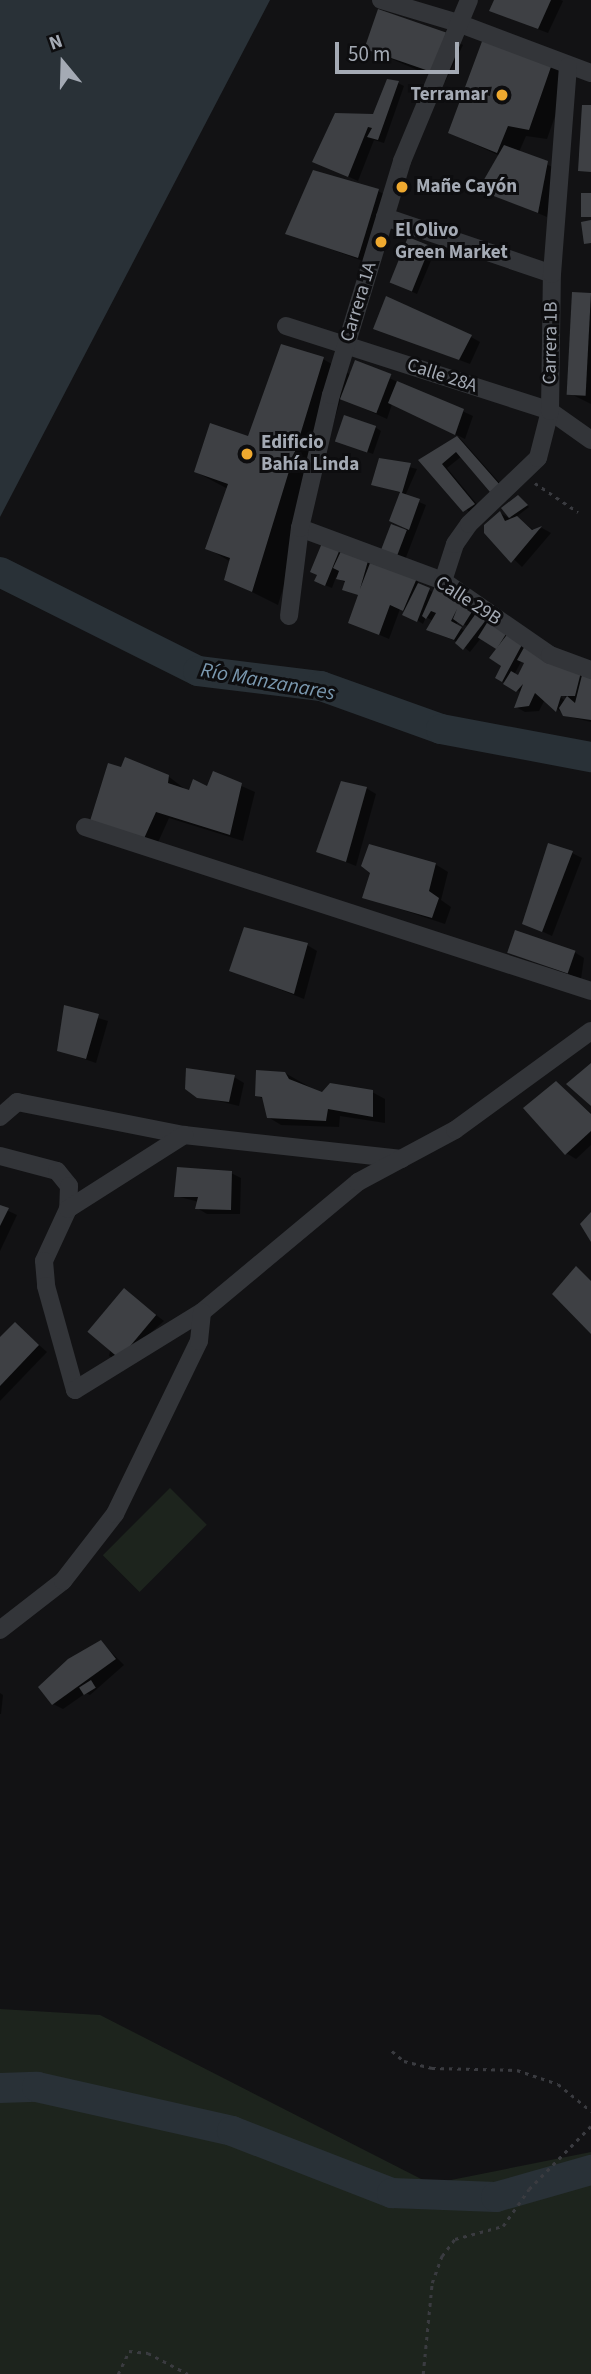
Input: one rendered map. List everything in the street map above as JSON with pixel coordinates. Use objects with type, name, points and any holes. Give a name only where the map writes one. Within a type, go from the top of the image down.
[{"type":"street","points":[[381,0],[458,23],[568,67],[591,73]]},
{"type":"street","name":"Carrera 1A","points":[[289,616],[300,528],[316,447],[402,161],[469,0]]},
{"type":"street","name":"Carrera 1B","points":[[443,581],[455,544],[469,524],[524,475],[538,458],[550,411],[552,274],[568,67]]},
{"type":"street","points":[[385,217],[552,274]]},
{"type":"street","name":"Calle 28A","points":[[286,326],[550,411],[591,440]]},
{"type":"street","name":"Calle 29B","points":[[300,528],[443,581],[550,655],[591,670]]},
{"type":"street","points":[[85,827],[591,991]]},
{"type":"street","points":[[0,1156],[57,1171],[69,1186],[68,1209],[44,1261],[46,1286],[75,1390],[202,1312],[358,1182],[455,1130],[591,1031]]},
{"type":"street","points":[[0,1117],[17,1102],[184,1135],[402,1159]]},
{"type":"street","points":[[68,1209],[184,1135]]},
{"type":"street","points":[[0,1630],[63,1581],[115,1514],[199,1341],[202,1312]]},
{"type":"path","points":[[524,475],[578,512]]},
{"type":"path","points":[[392,2051],[404,2061],[432,2068],[517,2070],[558,2084],[591,2111]]},
{"type":"path","points":[[423,2374],[432,2283],[442,2256],[455,2239],[503,2226],[528,2189],[591,2126]]},
{"type":"path","points":[[118,2374],[129,2351],[148,2353],[188,2374]]},
{"type":"shaded area","points":[[0,0],[270,0],[0,517]]},
{"type":"shaded area","points":[[170,1488],[207,1525],[140,1592],[103,1555]]},
{"type":"shaded area","points":[[0,2009],[100,2015],[431,2184],[591,2152],[591,2374],[0,2374]]},
{"type":"building","points":[[494,0],[551,0],[538,29],[489,11]]},
{"type":"building","points":[[378,9],[446,32],[432,72],[364,49]]},
{"type":"building","name":"Terramar","points":[[484,36],[552,64],[529,130],[508,126],[497,153],[448,133]]},
{"type":"building","points":[[387,79],[399,81],[378,140],[367,137],[372,128],[368,127],[348,177],[312,162],[335,113],[373,114]]},
{"type":"building","points":[[582,105],[591,105],[591,172],[578,171]]},
{"type":"building","points":[[504,145],[548,161],[538,213],[478,190]]},
{"type":"building","points":[[313,170],[379,189],[358,258],[285,234]]},
{"type":"building","points":[[581,193],[591,193],[591,217],[581,217]]},
{"type":"building","points":[[591,220],[591,243],[584,244],[581,222]]},
{"type":"building","points":[[408,237],[430,246],[412,291],[390,282]]},
{"type":"building","points":[[572,292],[591,293],[586,396],[567,395]]},
{"type":"building","points":[[386,296],[472,335],[459,360],[373,329]]},
{"type":"building","name":"Edificio Bahía Linda","points":[[281,344],[324,357],[252,592],[224,580],[230,558],[205,549],[228,484],[194,472],[210,423],[248,436]]},
{"type":"building","points":[[355,360],[391,374],[376,413],[340,399]]},
{"type":"building","points":[[397,381],[464,409],[455,435],[388,403]]},
{"type":"building","points":[[344,415],[376,426],[367,453],[335,441]]},
{"type":"building","points":[[457,436],[500,485],[490,492],[456,452],[442,464],[475,504],[463,512],[418,460]]},
{"type":"building","points":[[379,458],[411,463],[402,493],[420,499],[409,530],[389,521],[400,492],[371,485]]},
{"type":"building","points":[[518,495],[528,505],[509,518],[501,508]]},
{"type":"building","points":[[500,511],[505,521],[517,516],[532,530],[542,526],[511,563],[484,533],[484,525]]},
{"type":"building","points":[[391,524],[407,530],[396,557],[381,551]]},
{"type":"building","points":[[322,543],[340,549],[325,586],[314,581],[317,575],[310,572]]},
{"type":"building","points":[[342,549],[368,561],[360,589],[370,563],[417,578],[403,611],[390,605],[379,635],[348,623],[358,595],[342,590],[345,581],[336,579],[339,571],[333,568]]},
{"type":"building","points":[[418,583],[430,588],[417,622],[402,615]]},
{"type":"building","points":[[436,584],[475,607],[463,626],[453,619],[457,609],[451,621],[462,627],[454,640],[426,630],[436,613],[431,611],[426,619],[422,616]]},
{"type":"building","points":[[479,609],[489,616],[463,650],[455,643]]},
{"type":"building","points":[[490,618],[509,630],[496,649],[478,638]]},
{"type":"building","points":[[509,632],[524,641],[502,682],[495,678],[501,666],[489,658]]},
{"type":"building","points":[[527,642],[582,668],[575,696],[561,696],[556,712],[535,693],[529,706],[514,708],[523,684],[516,692],[503,684],[511,671],[518,675],[524,663],[517,660]]},
{"type":"building","points":[[583,671],[591,673],[591,720],[563,716],[559,708],[567,696],[575,703]]},
{"type":"building","points":[[125,757],[169,775],[168,783],[189,790],[193,779],[207,786],[213,771],[242,783],[230,835],[156,812],[142,843],[90,821],[108,763],[121,767]]},
{"type":"building","points":[[341,781],[367,787],[346,862],[316,852]]},
{"type":"building","points":[[548,843],[573,851],[542,932],[522,924]]},
{"type":"building","points":[[369,844],[436,863],[429,891],[439,898],[432,918],[362,898],[370,873],[361,866]]},
{"type":"building","points":[[244,927],[308,943],[294,994],[229,971]]},
{"type":"building","points":[[515,930],[576,951],[568,974],[507,953]]},
{"type":"building","points":[[64,1005],[99,1014],[86,1059],[57,1051]]},
{"type":"building","points":[[591,1063],[591,1106],[566,1084]]},
{"type":"building","points":[[186,1068],[235,1075],[229,1102],[197,1098],[185,1089]]},
{"type":"building","points":[[256,1070],[285,1072],[289,1079],[322,1092],[330,1083],[373,1090],[373,1117],[328,1109],[326,1121],[267,1118],[262,1097],[255,1096]]},
{"type":"building","points":[[556,1081],[591,1114],[591,1131],[565,1155],[523,1108]]},
{"type":"building","points":[[177,1167],[232,1171],[231,1210],[195,1209],[198,1197],[174,1197]]},
{"type":"building","points":[[0,1205],[9,1208],[0,1226]]},
{"type":"building","points":[[591,1212],[591,1242],[580,1224]]},
{"type":"building","points":[[576,1266],[591,1281],[591,1334],[552,1294]]},
{"type":"building","points":[[124,1288],[156,1315],[120,1359],[87,1332]]},
{"type":"building","points":[[15,1322],[39,1345],[0,1386],[0,1337]]},
{"type":"building","points":[[101,1640],[116,1659],[52,1705],[38,1687],[68,1659]]},
{"type":"building","points":[[91,1680],[96,1688],[84,1695],[79,1687]]},
{"type":"waterway","name":"Río Manzanares","points":[[0,572],[198,671],[321,686],[441,729],[591,757]]},
{"type":"waterway","points":[[0,2088],[37,2087],[232,2131],[392,2193],[496,2197],[591,2170]]},
{"type":"place","name":"Terramar","points":[[502,95]]},
{"type":"place","name":"Mañe Cayón","points":[[402,187]]},
{"type":"place","name":"El Olivo Green Market","points":[[381,242]]},
{"type":"place","name":"Edificio Bahía Linda","points":[[247,454]]}]
